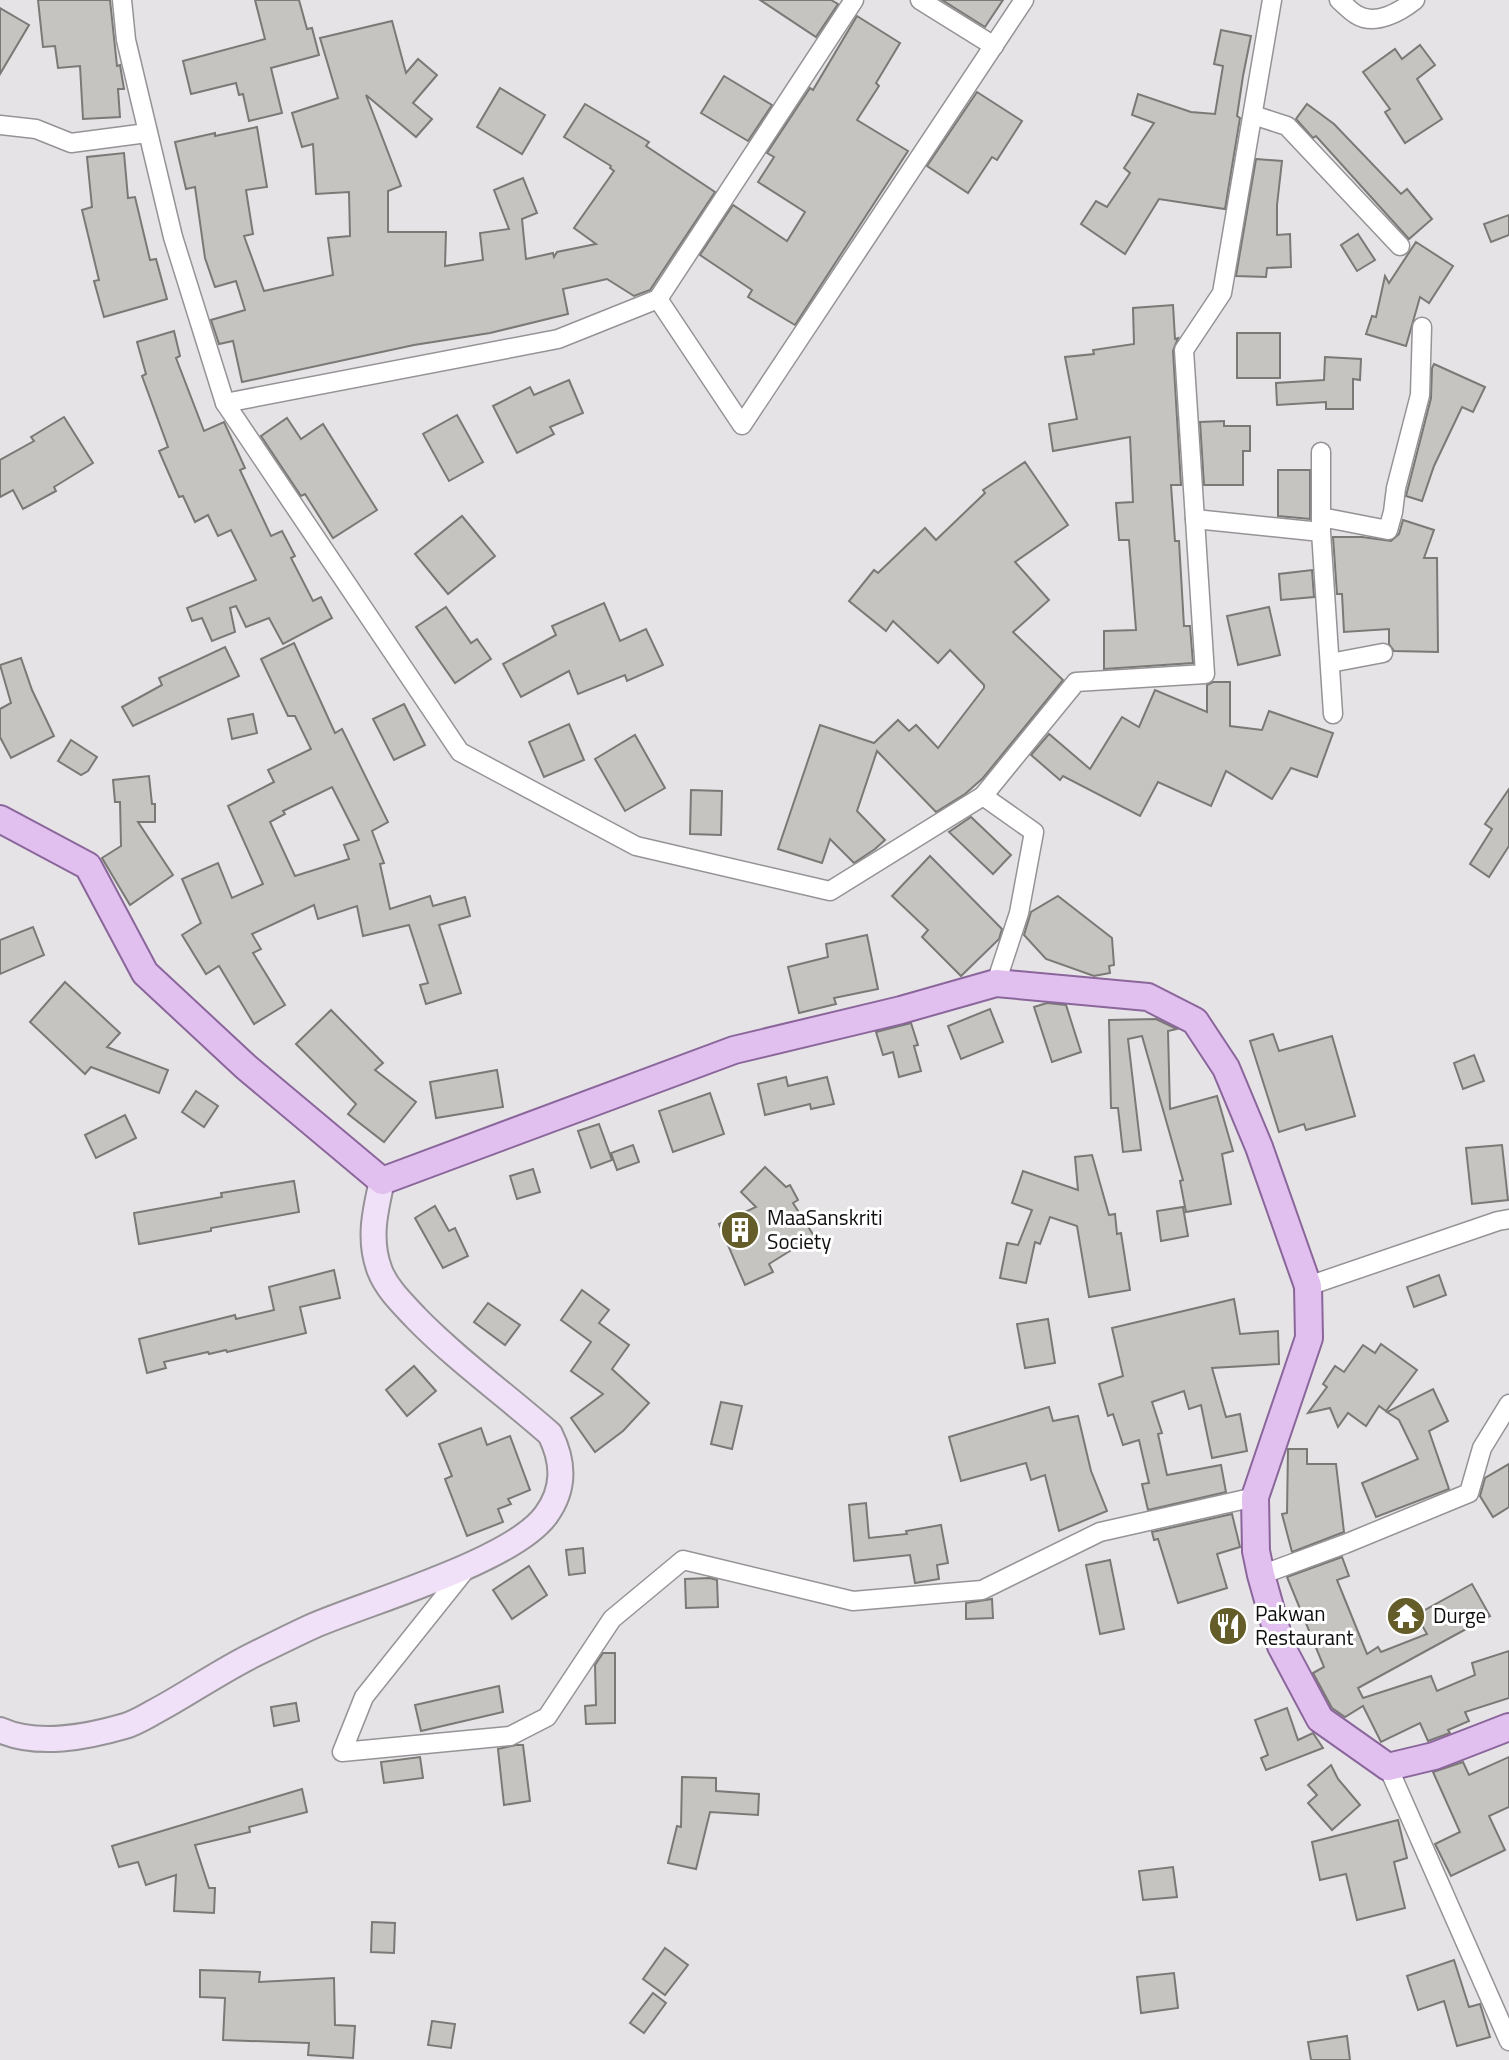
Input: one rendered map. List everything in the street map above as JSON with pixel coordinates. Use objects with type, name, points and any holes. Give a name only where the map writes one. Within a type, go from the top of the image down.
[{"type":"main road","points":[[0,819],[88,866],[145,973],[246,1067],[382,1181]]},
{"type":"main road","points":[[382,1181],[734,1050],[901,1010],[996,983],[1148,997],[1195,1021],[1226,1068],[1259,1147],[1308,1286],[1309,1338],[1255,1497],[1256,1551],[1281,1646],[1320,1719],[1388,1767],[1434,1756],[1509,1727]]},
{"type":"main road","points":[[0,1730],[42,1739],[77,1737],[128,1725],[176,1700],[233,1665],[313,1626],[471,1564],[536,1526],[547,1514],[560,1480],[561,1465],[558,1449],[550,1434],[451,1353],[396,1297],[380,1272],[374,1248],[373,1219],[382,1181]]},
{"type":"street","points":[[122,0],[126,40],[173,237],[226,403],[460,751],[636,846],[830,891],[983,796],[1076,682],[1205,674],[1184,350],[1223,293],[1272,0]]},
{"type":"street","points":[[226,403],[558,339],[658,299],[854,0]]},
{"type":"street","points":[[920,0],[994,46]]},
{"type":"street","points":[[658,299],[743,425],[1024,0]]},
{"type":"street","points":[[1339,0],[1358,17],[1377,20],[1415,0]]},
{"type":"street","points":[[1252,115],[1287,126],[1400,246]]},
{"type":"street","points":[[0,125],[36,129],[71,144],[147,133]]},
{"type":"street","points":[[1195,519],[1321,524],[1388,530],[1420,395],[1422,327]]},
{"type":"street","points":[[1321,452],[1321,524],[1333,714]]},
{"type":"street","points":[[1330,663],[1382,653]]},
{"type":"street","points":[[983,796],[1034,832],[1019,913],[996,983]]},
{"type":"street","points":[[1308,1286],[1498,1220],[1509,1219]]},
{"type":"street","points":[[1261,1575],[1345,1544],[1468,1493],[1482,1448],[1509,1404]]},
{"type":"street","points":[[471,1564],[364,1697],[342,1752],[510,1736],[547,1717],[612,1619],[682,1560],[853,1601],[982,1590],[1100,1532],[1255,1497]]},
{"type":"street","points":[[1388,1767],[1509,2040]]},
{"type":"building","points":[[38,0],[110,0],[117,66],[120,65],[124,89],[118,89],[120,117],[83,119],[80,66],[58,68],[55,46],[43,47]]},
{"type":"building","points":[[255,0],[299,0],[307,29],[312,28],[319,55],[271,68],[282,113],[249,121],[243,94],[239,95],[236,83],[191,94],[183,61],[265,39]]},
{"type":"building","points":[[760,0],[831,0],[838,4],[816,37]]},
{"type":"building","points":[[942,0],[1003,0],[985,27]]},
{"type":"building","points":[[0,8],[29,25],[0,74]]},
{"type":"building","points":[[857,16],[900,43],[876,83],[879,86],[857,120],[908,151],[795,325],[748,297],[752,290],[700,255],[733,205],[787,241],[805,212],[758,182],[774,157],[767,153],[810,88],[813,90]]},
{"type":"building","points":[[392,21],[406,73],[418,59],[437,75],[413,103],[432,119],[416,137],[366,95],[401,186],[388,191],[388,232],[446,232],[445,266],[483,260],[480,233],[509,229],[494,190],[523,178],[537,213],[522,219],[526,259],[553,253],[554,257],[557,252],[596,244],[574,228],[614,171],[611,166],[564,137],[585,104],[649,142],[646,146],[715,192],[650,290],[634,296],[607,279],[563,289],[568,314],[490,333],[414,345],[242,382],[233,341],[219,344],[211,320],[245,310],[236,281],[215,287],[205,258],[195,187],[186,189],[175,142],[257,127],[267,187],[246,190],[253,234],[244,236],[264,291],[333,275],[328,238],[350,236],[349,192],[316,194],[313,144],[302,147],[292,113],[338,98],[320,38]]},
{"type":"building","points":[[1221,30],[1251,36],[1225,209],[1159,199],[1125,254],[1081,224],[1096,201],[1107,207],[1130,173],[1124,168],[1154,123],[1132,115],[1138,94],[1191,112],[1215,114],[1223,66],[1214,64]]},
{"type":"building","points":[[1420,45],[1435,65],[1417,79],[1442,119],[1405,143],[1385,112],[1390,109],[1363,72],[1395,49],[1402,59]]},
{"type":"building","points":[[724,76],[772,105],[748,141],[701,113]]},
{"type":"building","points":[[500,88],[545,115],[522,154],[477,127]]},
{"type":"building","points":[[977,92],[1022,121],[997,160],[992,157],[968,193],[927,166]]},
{"type":"building","points":[[1307,104],[1334,124],[1401,194],[1407,189],[1432,219],[1409,239],[1316,136],[1313,138],[1296,119]]},
{"type":"building","points":[[124,153],[128,198],[135,197],[150,260],[156,259],[167,299],[104,317],[94,281],[99,280],[82,210],[92,207],[87,157]]},
{"type":"building","points":[[1256,159],[1282,161],[1277,235],[1290,234],[1291,267],[1267,268],[1266,277],[1236,276]]},
{"type":"building","points":[[1509,215],[1509,235],[1491,242],[1484,224]]},
{"type":"building","points":[[1358,234],[1375,260],[1357,271],[1341,245]]},
{"type":"building","points":[[1416,242],[1453,266],[1429,303],[1420,297],[1406,346],[1366,334],[1372,316],[1376,317],[1385,276],[1389,283]]},
{"type":"building","points":[[1173,305],[1175,339],[1178,338],[1173,351],[1181,485],[1171,485],[1175,541],[1179,541],[1184,626],[1190,626],[1193,663],[1104,669],[1104,631],[1136,630],[1129,540],[1119,540],[1116,503],[1133,502],[1130,437],[1053,451],[1049,424],[1077,419],[1065,357],[1094,354],[1093,350],[1134,344],[1133,308]]},
{"type":"building","points":[[174,331],[180,356],[176,358],[204,431],[224,422],[245,468],[240,470],[271,536],[282,531],[295,556],[291,558],[313,601],[321,597],[332,618],[283,644],[269,618],[246,627],[236,606],[230,608],[235,632],[212,641],[202,618],[192,621],[187,608],[256,580],[231,530],[218,536],[208,515],[195,522],[183,496],[179,497],[159,451],[168,447],[142,376],[146,374],[137,342]]},
{"type":"building","points":[[1237,333],[1280,333],[1280,378],[1237,378]]},
{"type":"building","points":[[1325,357],[1361,359],[1360,380],[1353,379],[1353,409],[1326,409],[1326,402],[1277,405],[1276,383],[1324,380]]},
{"type":"building","points":[[1434,364],[1485,387],[1473,412],[1462,407],[1434,466],[1422,501],[1406,496],[1431,398]]},
{"type":"building","points":[[569,380],[583,413],[550,427],[554,434],[517,453],[493,406],[530,387],[534,395]]},
{"type":"building","points":[[457,415],[483,462],[449,481],[423,434]]},
{"type":"building","points":[[64,417],[93,463],[54,487],[56,491],[23,509],[13,490],[0,497],[0,460],[34,441],[31,437]]},
{"type":"building","points":[[287,418],[301,439],[323,424],[377,510],[333,538],[305,494],[301,496],[261,436]]},
{"type":"building","points":[[1224,421],[1224,426],[1250,426],[1250,451],[1243,451],[1243,485],[1204,485],[1200,422]]},
{"type":"building","points":[[1025,462],[1068,525],[1015,562],[1049,600],[1013,632],[1063,680],[983,778],[965,794],[936,812],[877,751],[857,811],[885,840],[854,863],[830,839],[822,863],[778,849],[820,725],[874,743],[898,720],[909,731],[916,725],[938,748],[984,688],[950,650],[938,663],[893,621],[886,631],[849,601],[874,570],[878,573],[925,528],[936,540],[985,493],[983,490]]},
{"type":"building","points":[[1278,470],[1310,470],[1310,519],[1278,516]]},
{"type":"building","points":[[462,516],[495,556],[448,594],[415,554]]},
{"type":"building","points":[[1403,520],[1434,530],[1424,558],[1437,558],[1438,652],[1394,651],[1389,644],[1389,629],[1344,632],[1342,594],[1337,594],[1333,537],[1391,541],[1399,534]]},
{"type":"building","points":[[1312,570],[1314,597],[1281,600],[1279,574]]},
{"type":"building","points":[[604,603],[620,641],[646,629],[663,665],[627,681],[625,675],[578,694],[569,671],[521,697],[503,664],[556,635],[552,626]]},
{"type":"building","points":[[446,607],[471,643],[477,639],[491,659],[455,683],[416,627]]},
{"type":"building","points":[[1269,607],[1280,655],[1238,665],[1227,616]]},
{"type":"building","points":[[294,643],[335,733],[342,729],[388,822],[372,831],[384,863],[380,864],[390,909],[430,896],[433,906],[465,897],[470,916],[439,925],[461,993],[426,1004],[420,985],[428,983],[409,925],[363,936],[357,906],[318,919],[314,905],[252,934],[261,949],[253,953],[285,1005],[254,1024],[219,966],[206,974],[182,935],[201,923],[182,879],[218,863],[232,898],[263,884],[228,806],[274,782],[268,770],[311,749],[295,716],[288,716],[261,659]],"holes":[[[332,787],[359,840],[344,845],[349,859],[295,876],[270,822],[285,814],[283,811]]]},
{"type":"building","points":[[225,647],[239,676],[133,726],[122,707],[162,685],[159,678]]},
{"type":"building","points":[[21,658],[32,690],[54,736],[11,758],[0,737],[0,709],[11,703],[0,665]]},
{"type":"building","points":[[1213,682],[1230,682],[1230,726],[1262,730],[1269,711],[1333,733],[1317,777],[1291,768],[1272,799],[1226,771],[1211,806],[1158,782],[1140,816],[1063,776],[1060,780],[1031,755],[1049,734],[1090,769],[1122,717],[1139,727],[1155,690],[1207,712],[1207,685]]},
{"type":"building","points":[[404,704],[425,745],[394,760],[373,719]]},
{"type":"building","points":[[253,714],[257,733],[232,739],[228,719]]},
{"type":"building","points":[[569,724],[584,760],[544,777],[529,742]]},
{"type":"building","points":[[635,735],[665,788],[625,811],[595,759]]},
{"type":"building","points":[[71,740],[97,757],[88,771],[81,775],[58,761]]},
{"type":"building","points":[[149,776],[152,804],[155,804],[155,822],[138,822],[173,875],[130,905],[102,858],[121,846],[120,802],[115,802],[113,780]]},
{"type":"building","points":[[1509,789],[1509,846],[1489,877],[1470,864],[1492,829],[1485,824]]},
{"type":"building","points":[[691,790],[722,791],[721,835],[690,834]]},
{"type":"building","points":[[971,817],[1011,855],[993,874],[949,832]]},
{"type":"building","points":[[930,856],[1002,929],[999,939],[961,976],[922,937],[928,930],[892,896]]},
{"type":"building","points":[[1058,896],[1112,938],[1114,965],[1109,966],[1110,973],[1094,976],[1046,959],[1024,935],[1031,912]]},
{"type":"building","points":[[33,927],[44,955],[0,974],[0,940]]},
{"type":"building","points":[[867,935],[878,989],[834,998],[836,1004],[799,1013],[788,967],[828,957],[826,944]]},
{"type":"building","points":[[65,982],[120,1033],[107,1047],[168,1070],[159,1093],[91,1067],[85,1074],[30,1022]]},
{"type":"building","points":[[1047,1003],[1066,1005],[1081,1052],[1052,1062],[1034,1007]]},
{"type":"building","points":[[990,1009],[1003,1042],[961,1059],[948,1026]]},
{"type":"building","points":[[331,1010],[383,1063],[375,1070],[416,1102],[384,1142],[348,1114],[356,1104],[296,1044]]},
{"type":"building","points":[[1156,1019],[1177,1029],[1168,1031],[1170,1109],[1217,1096],[1233,1151],[1222,1154],[1231,1204],[1186,1212],[1180,1181],[1183,1180],[1142,1036],[1128,1039],[1141,1150],[1123,1152],[1118,1108],[1111,1108],[1109,1020]]},
{"type":"building","points":[[911,1023],[918,1045],[914,1046],[921,1071],[899,1077],[893,1052],[883,1055],[876,1032]]},
{"type":"building","points":[[1273,1034],[1279,1051],[1332,1036],[1355,1116],[1306,1130],[1304,1124],[1279,1132],[1250,1041]]},
{"type":"building","points":[[1474,1055],[1484,1081],[1463,1089],[1454,1063]]},
{"type":"building","points":[[497,1070],[503,1107],[436,1118],[430,1082]]},
{"type":"building","points":[[786,1077],[788,1086],[827,1077],[834,1104],[811,1109],[810,1104],[765,1115],[758,1084]]},
{"type":"building","points":[[196,1091],[218,1106],[204,1127],[182,1112]]},
{"type":"building","points":[[710,1093],[724,1134],[673,1152],[659,1111]]},
{"type":"building","points":[[125,1115],[136,1138],[96,1158],[85,1135]]},
{"type":"building","points":[[599,1124],[612,1160],[591,1168],[578,1131]]},
{"type":"building","points":[[633,1145],[639,1162],[617,1170],[611,1153]]},
{"type":"building","points":[[1502,1145],[1508,1200],[1472,1204],[1466,1148]]},
{"type":"building","points":[[1092,1155],[1109,1215],[1115,1214],[1117,1234],[1121,1233],[1130,1290],[1089,1297],[1077,1226],[1050,1217],[1040,1244],[1035,1242],[1026,1283],[1000,1278],[1007,1243],[1018,1245],[1032,1210],[1012,1203],[1023,1171],[1078,1190],[1075,1157]]},
{"type":"building","points":[[765,1167],[786,1187],[790,1185],[798,1200],[793,1203],[814,1236],[769,1264],[773,1272],[745,1285],[719,1224],[756,1207],[741,1192]]},
{"type":"building","points":[[533,1169],[540,1192],[517,1199],[510,1176]]},
{"type":"building","points":[[294,1181],[299,1212],[139,1244],[134,1213],[222,1197],[221,1193]]},
{"type":"building","points":[[435,1206],[449,1231],[455,1228],[468,1256],[443,1268],[415,1218]]},
{"type":"building","points":[[1183,1207],[1188,1236],[1161,1241],[1157,1211]]},
{"type":"building","points":[[334,1270],[340,1298],[300,1307],[306,1333],[227,1352],[208,1352],[164,1362],[166,1368],[147,1373],[139,1339],[235,1315],[236,1319],[274,1310],[269,1287]]},
{"type":"building","points":[[1439,1275],[1446,1295],[1414,1307],[1407,1287]]},
{"type":"building","points":[[582,1290],[609,1310],[599,1323],[629,1345],[612,1369],[649,1403],[623,1431],[595,1452],[571,1418],[603,1394],[571,1371],[591,1342],[561,1320]]},
{"type":"building","points":[[1234,1299],[1240,1334],[1278,1331],[1279,1364],[1212,1368],[1226,1417],[1240,1414],[1247,1451],[1212,1458],[1201,1405],[1189,1409],[1184,1391],[1152,1402],[1162,1433],[1158,1434],[1167,1475],[1221,1465],[1226,1492],[1148,1510],[1142,1484],[1149,1483],[1139,1440],[1123,1445],[1113,1414],[1108,1416],[1099,1384],[1123,1376],[1112,1328]]},
{"type":"building","points":[[488,1303],[520,1325],[505,1345],[474,1322]]},
{"type":"building","points":[[1048,1319],[1055,1363],[1025,1368],[1017,1324]]},
{"type":"building","points":[[1381,1344],[1417,1370],[1386,1411],[1379,1406],[1366,1426],[1348,1413],[1338,1427],[1330,1408],[1308,1413],[1327,1387],[1323,1384],[1335,1366],[1344,1372],[1363,1345],[1375,1353]]},
{"type":"building","points":[[414,1366],[436,1391],[407,1416],[386,1390]]},
{"type":"building","points":[[1433,1389],[1448,1421],[1429,1431],[1449,1489],[1376,1517],[1362,1483],[1418,1459],[1399,1420],[1387,1412]]},
{"type":"building","points":[[721,1402],[742,1406],[732,1449],[711,1444]]},
{"type":"building","points":[[1049,1407],[1053,1421],[1078,1416],[1091,1471],[1107,1511],[1059,1531],[1045,1475],[1031,1480],[1026,1463],[961,1481],[949,1437]]},
{"type":"building","points":[[481,1428],[487,1445],[510,1436],[530,1490],[508,1499],[511,1504],[498,1509],[503,1522],[467,1536],[445,1479],[452,1476],[439,1444]]},
{"type":"building","points":[[1288,1449],[1307,1449],[1307,1464],[1336,1464],[1344,1532],[1292,1552],[1282,1514],[1287,1513]]},
{"type":"building","points":[[1509,1464],[1509,1507],[1493,1517],[1480,1496],[1485,1478]]},
{"type":"building","points":[[866,1503],[869,1538],[907,1534],[906,1531],[941,1525],[948,1563],[937,1565],[939,1579],[915,1583],[910,1555],[854,1561],[849,1505]]},
{"type":"building","points":[[1232,1514],[1240,1547],[1217,1554],[1227,1588],[1178,1603],[1158,1539],[1154,1540],[1152,1532]]},
{"type":"building","points":[[583,1548],[585,1573],[569,1575],[566,1550]]},
{"type":"building","points":[[1342,1557],[1349,1576],[1337,1580],[1367,1654],[1378,1647],[1381,1652],[1427,1634],[1416,1615],[1472,1584],[1490,1616],[1358,1688],[1363,1698],[1431,1676],[1437,1691],[1475,1675],[1472,1663],[1509,1651],[1509,1698],[1465,1712],[1469,1721],[1448,1730],[1450,1733],[1428,1741],[1420,1723],[1381,1742],[1363,1706],[1345,1717],[1332,1708],[1313,1673],[1324,1667],[1287,1577]]},
{"type":"building","points":[[1110,1560],[1124,1629],[1100,1634],[1086,1565]]},
{"type":"building","points":[[529,1566],[547,1595],[512,1619],[493,1590]]},
{"type":"building","points":[[685,1579],[717,1580],[718,1607],[686,1608]]},
{"type":"building","points":[[992,1599],[993,1618],[966,1619],[966,1603]]},
{"type":"building","points":[[603,1653],[615,1653],[615,1723],[586,1724],[585,1706],[596,1705],[595,1665]]},
{"type":"building","points":[[499,1686],[503,1712],[421,1731],[415,1705]]},
{"type":"building","points":[[296,1703],[299,1721],[274,1726],[271,1707]]},
{"type":"building","points":[[1287,1708],[1298,1740],[1313,1733],[1323,1748],[1266,1770],[1261,1758],[1268,1755],[1255,1720]]},
{"type":"building","points":[[523,1745],[530,1801],[504,1805],[498,1749]]},
{"type":"building","points":[[420,1757],[423,1778],[384,1783],[381,1762]]},
{"type":"building","points":[[1509,1757],[1509,1807],[1489,1816],[1505,1850],[1451,1876],[1435,1844],[1460,1832],[1433,1772],[1463,1762],[1469,1775]]},
{"type":"building","points":[[1331,1765],[1338,1779],[1360,1805],[1332,1830],[1308,1803],[1317,1795],[1308,1785]]},
{"type":"building","points":[[682,1777],[716,1778],[716,1791],[759,1794],[758,1815],[710,1812],[696,1869],[668,1863],[677,1826],[681,1827]]},
{"type":"building","points":[[302,1789],[307,1812],[249,1827],[250,1832],[195,1845],[209,1888],[215,1888],[214,1913],[174,1911],[176,1875],[146,1885],[138,1862],[119,1867],[112,1846]]},
{"type":"building","points":[[1398,1820],[1407,1858],[1394,1862],[1405,1908],[1357,1920],[1346,1874],[1320,1880],[1312,1842]]},
{"type":"building","points":[[1173,1867],[1177,1897],[1143,1900],[1139,1871]]},
{"type":"building","points":[[372,1922],[395,1923],[394,1953],[371,1952]]},
{"type":"building","points":[[665,1948],[688,1965],[665,1995],[643,1979]]},
{"type":"building","points":[[1454,1960],[1469,2007],[1480,2004],[1490,2037],[1457,2046],[1444,2001],[1418,2010],[1407,1976]]},
{"type":"building","points":[[200,1970],[260,1972],[259,1982],[334,1978],[335,2025],[355,2026],[353,2058],[308,2055],[309,2043],[223,2040],[225,1998],[200,1997]]},
{"type":"building","points":[[1174,1973],[1178,2008],[1141,2013],[1137,1977]]},
{"type":"building","points":[[653,1993],[666,2003],[644,2033],[630,2023]]},
{"type":"building","points":[[432,2021],[455,2024],[451,2048],[428,2045]]},
{"type":"building","points":[[1347,2036],[1350,2060],[1311,2060],[1308,2042]]},
{"type":"place","name":"MaaSanskriti Society","points":[[740,1230]]},
{"type":"place","name":"Durge","points":[[1406,1616]]},
{"type":"place","name":"Pakwan Restaurant","points":[[1228,1626]]}]
